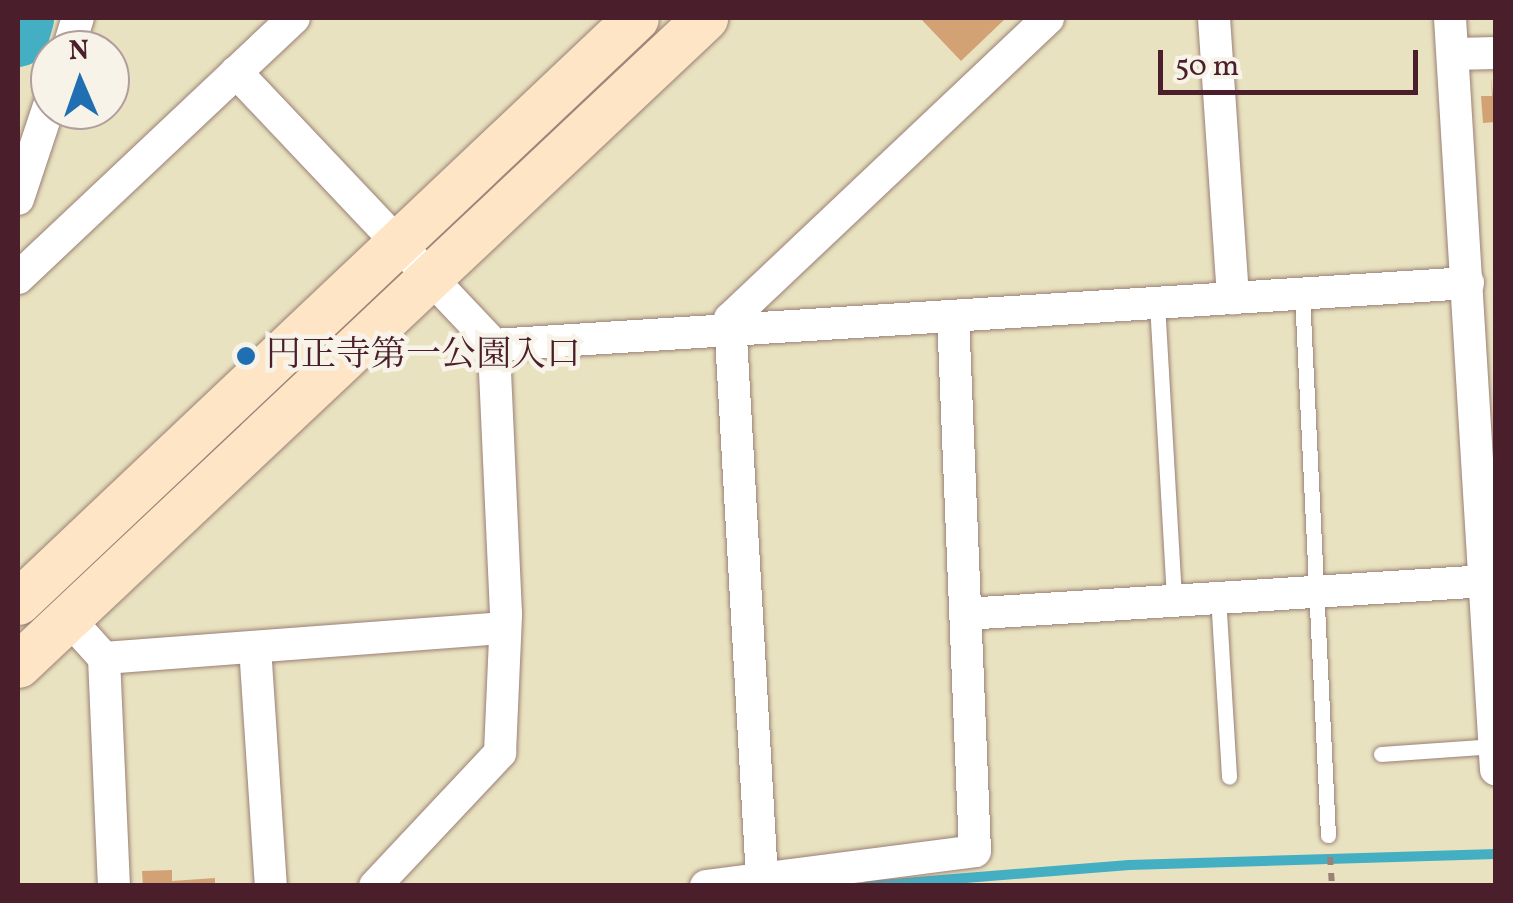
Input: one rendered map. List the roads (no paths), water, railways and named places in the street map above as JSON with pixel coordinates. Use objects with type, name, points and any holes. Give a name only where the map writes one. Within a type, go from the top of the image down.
[{"type":"street","points":[[18,278],[294,18]]},
{"type":"street","points":[[18,602],[636,18]]},
{"type":"street","points":[[18,665],[706,18]]},
{"type":"street","points":[[762,878],[730,319],[1048,18]]},
{"type":"street","points":[[1214,18],[1233,298]]},
{"type":"street","points":[[1450,18],[1468,283],[1484,356],[1490,544],[1487,581],[1493,622],[1496,770]]},
{"type":"street","points":[[1453,54],[1496,52]]},
{"type":"street","points":[[236,72],[398,239],[494,345],[505,628],[500,753],[375,886]]},
{"type":"street","points":[[18,199],[34,130]]},
{"type":"street","points":[[494,345],[1468,283]]},
{"type":"street","points":[[706,886],[975,851],[953,316]]},
{"type":"street","points":[[965,614],[1487,581]]},
{"type":"street","points":[[68,618],[104,658],[114,886]]},
{"type":"street","points":[[104,658],[505,628]]},
{"type":"street","points":[[254,647],[271,886]]},
{"type":"lane","points":[[1302,294],[1312,591],[1328,836]]},
{"type":"lane","points":[[1157,303],[1174,598]]},
{"type":"lane","points":[[1218,596],[1229,777]]},
{"type":"lane","points":[[1381,754],[1495,746]]},
{"type":"waterway","points":[[18,36],[23,18]]},
{"type":"waterway","points":[[867,886],[1129,865],[1496,854]]},
{"type":"place","name":"円正寺第一公園入口","points":[[246,356]]}]
